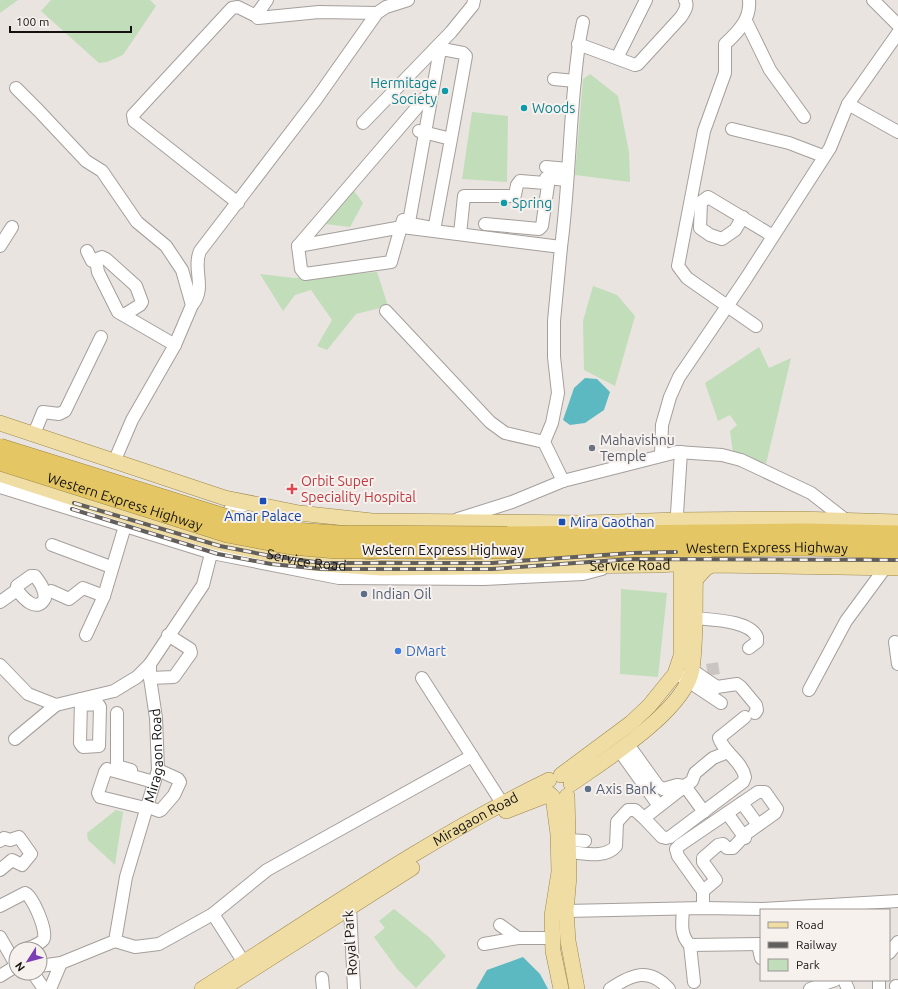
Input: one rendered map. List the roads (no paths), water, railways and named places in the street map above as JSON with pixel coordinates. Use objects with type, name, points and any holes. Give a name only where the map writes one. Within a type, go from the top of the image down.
[{"type":"highway","name":"Western Express Highway","points":[[0,447],[231,519],[293,531],[507,543]]},
{"type":"highway","name":"Western Express Highway","points":[[0,462],[227,534],[291,546],[336,550],[507,543],[679,541],[804,532],[898,534]]},
{"type":"highway","name":"Western Express Highway","points":[[679,541],[702,555],[805,547],[898,550]]},
{"type":"main road","points":[[0,423],[199,490],[250,503],[299,512],[372,521],[448,523],[586,523],[679,541],[847,521],[898,522]]},
{"type":"main road","name":"Service Road","points":[[0,474],[158,531],[213,548],[311,563],[403,574],[610,566],[679,541]]},
{"type":"main road","name":"Miragaon Road","points":[[679,541],[681,656],[691,672]]},
{"type":"main road","points":[[691,672],[695,580],[702,555]]},
{"type":"main road","points":[[695,580],[706,568],[712,565],[892,568]]},
{"type":"main road","name":"Miragaon Road","points":[[347,902],[509,810],[558,788],[623,747],[672,705],[691,672]]},
{"type":"main road","name":"Miragaon Road","points":[[202,989],[247,967],[502,803],[558,788],[649,706],[691,672]]},
{"type":"main road","points":[[558,788],[569,846],[569,876],[566,911],[568,941],[577,989]]},
{"type":"main road","points":[[558,788],[559,872],[552,916],[553,938],[561,989]]},
{"type":"main road","name":"Miragaon Road","points":[[226,988],[247,967]]},
{"type":"street","points":[[256,16],[267,0]]},
{"type":"street","points":[[114,462],[132,420],[175,345],[192,305],[199,294],[199,255],[317,98],[377,13],[408,0]]},
{"type":"street","points":[[363,123],[451,32],[473,5],[474,0]]},
{"type":"street","points":[[617,58],[646,0]]},
{"type":"street","points":[[578,44],[635,65],[638,64],[681,17],[685,10],[687,3],[686,0]]},
{"type":"street","points":[[749,0],[749,13],[746,21],[724,44],[725,73],[704,131],[678,266],[687,278],[756,326]]},
{"type":"street","points":[[873,0],[898,25]]},
{"type":"street","points":[[238,203],[134,121],[133,115],[232,8],[238,7],[258,18],[319,12],[377,13]]},
{"type":"street","points":[[746,21],[770,70],[804,117]]},
{"type":"street","points":[[563,482],[544,442],[552,423],[558,393],[554,357],[554,321],[578,44],[583,22]]},
{"type":"street","points":[[661,456],[662,425],[670,397],[679,377],[830,148],[848,104],[898,33]]},
{"type":"street","points":[[425,98],[298,246],[301,269],[305,274],[391,262],[402,227],[422,132],[440,50],[442,49],[463,53],[466,59],[435,225],[432,228],[411,224],[409,222],[422,132],[425,98],[432,63],[431,52]]},
{"type":"street","points":[[554,80],[575,81]]},
{"type":"street","points":[[16,88],[86,161],[102,171],[137,222],[166,246],[182,270],[192,305]]},
{"type":"street","points":[[848,104],[898,132]]},
{"type":"street","points":[[732,129],[789,143],[824,156]]},
{"type":"street","points":[[422,132],[451,139]]},
{"type":"street","points":[[546,173],[567,174]]},
{"type":"street","points":[[460,234],[464,196],[513,196],[515,195],[517,185],[520,181],[545,183],[548,185],[542,226],[539,229],[485,224]]},
{"type":"street","points":[[743,217],[773,236]]},
{"type":"street","points":[[0,246],[12,227]]},
{"type":"street","points":[[298,246],[402,227],[561,248]]},
{"type":"street","points":[[124,315],[140,305],[142,302],[138,290],[106,259],[91,255],[117,309],[124,315],[175,345]]},
{"type":"street","points":[[386,312],[490,422],[505,433],[544,442]]},
{"type":"street","points":[[34,434],[43,412],[59,414],[65,411],[101,337]]},
{"type":"street","points":[[679,541],[681,452]]},
{"type":"street","points":[[448,523],[512,502],[563,482],[681,452],[722,455],[741,460],[811,493],[847,521]]},
{"type":"street","points":[[0,487],[125,526],[158,531]]},
{"type":"street","points":[[0,666],[28,694],[56,705],[81,702],[121,688],[150,664],[168,635],[203,585],[218,526],[217,511],[203,498],[199,490]]},
{"type":"street","points":[[218,526],[224,520],[227,512],[250,503]]},
{"type":"street","points":[[86,635],[104,596],[111,567],[125,526]]},
{"type":"street","points":[[52,545],[111,567]]},
{"type":"street","points":[[808,690],[846,621],[892,568]]},
{"type":"street","points":[[51,591],[70,599],[83,588],[104,596]]},
{"type":"street","points":[[0,602],[16,590]]},
{"type":"street","points":[[694,618],[734,623],[750,629],[757,637],[757,642],[749,648]]},
{"type":"street","points":[[150,678],[174,677],[191,653],[190,649],[168,635]]},
{"type":"street","points":[[895,642],[898,664]]},
{"type":"street","name":"Miragaon Road","points":[[115,941],[126,877],[156,776],[156,718],[150,678],[150,664]]},
{"type":"street","points":[[691,672],[713,690],[721,703]]},
{"type":"street","points":[[422,678],[502,803]]},
{"type":"street","points":[[569,846],[601,854],[608,853],[616,846],[617,822],[628,810],[635,810],[662,837],[666,838],[704,812],[743,782],[745,777],[742,767],[728,752],[719,739],[720,736],[757,710],[756,705],[741,687],[733,684],[713,690]]},
{"type":"street","points":[[15,739],[56,705]]},
{"type":"street","points":[[117,713],[118,765],[156,776]]},
{"type":"street","points":[[623,747],[658,786],[663,789],[677,785],[685,786],[704,812]]},
{"type":"street","points":[[623,747],[659,806]]},
{"type":"street","points":[[644,818],[692,781],[695,773],[713,758],[728,752]]},
{"type":"street","points":[[48,965],[61,963],[115,941],[135,947],[159,944],[213,914],[267,870],[472,756]]},
{"type":"street","points":[[107,769],[178,779],[180,782],[174,795],[161,810],[159,811],[146,807],[100,797],[98,793],[107,769]]},
{"type":"street","points":[[703,891],[716,880],[703,862],[703,858],[718,844],[723,844],[727,848],[733,848],[745,838],[748,833],[775,813],[777,809],[775,805],[762,790],[676,849],[678,856],[703,891],[703,908]]},
{"type":"street","points":[[742,803],[758,825]]},
{"type":"street","points":[[727,813],[745,838]]},
{"type":"street","points":[[0,841],[4,838],[10,840],[19,837],[31,854],[22,865],[12,860],[0,870]]},
{"type":"street","points":[[569,846],[585,841]]},
{"type":"street","points":[[0,906],[24,893],[30,896],[40,918],[44,936],[42,941]]},
{"type":"street","points":[[776,909],[898,900]]},
{"type":"street","name":"Royal Park","points":[[347,902],[354,989]]},
{"type":"street","points":[[552,916],[566,911],[683,910],[703,908],[760,910]]},
{"type":"street","points":[[683,910],[682,933],[684,939],[690,945],[694,982]]},
{"type":"street","points":[[213,914],[247,967]]},
{"type":"street","points":[[500,925],[518,938]]},
{"type":"street","points":[[0,938],[8,952]]},
{"type":"street","points":[[484,944],[518,938],[553,938]]},
{"type":"street","points":[[890,951],[898,942]]},
{"type":"street","points":[[690,945],[760,944]]},
{"type":"street","points":[[50,989],[61,963]]},
{"type":"street","points":[[610,989],[631,976],[643,974],[654,976],[669,989]]},
{"type":"street","points":[[810,989],[832,981]]},
{"type":"water","points":[[585,378],[597,379],[610,392],[604,410],[585,423],[570,425],[563,420],[574,388]]},
{"type":"water","points":[[523,957],[540,974],[548,989],[476,989],[487,970]]},
{"type":"tunnel","points":[[707,670],[720,668]]},
{"type":"railway","points":[[74,503],[220,546],[271,556],[322,563],[492,563],[632,553],[676,552]]},
{"type":"railway","points":[[72,509],[218,554],[271,564],[322,569],[492,569],[632,559],[898,560]]},
{"type":"place","name":"Hermitage Society","points":[[445,91]]},
{"type":"place","name":"Woods","points":[[524,108]]},
{"type":"place","name":"Spring","points":[[504,203]]},
{"type":"place","name":"Mahavishnu Temple","points":[[592,448]]},
{"type":"place","name":"Orbit Super Speciality Hospital","points":[[292,489]]},
{"type":"place","name":"Amar Palace","points":[[263,501]]},
{"type":"place","name":"Mira Gaothan","points":[[562,522]]},
{"type":"place","name":"Indian Oil","points":[[364,594]]},
{"type":"place","name":"DMart","points":[[398,651]]},
{"type":"place","name":"Axis Bank","points":[[588,789]]}]
